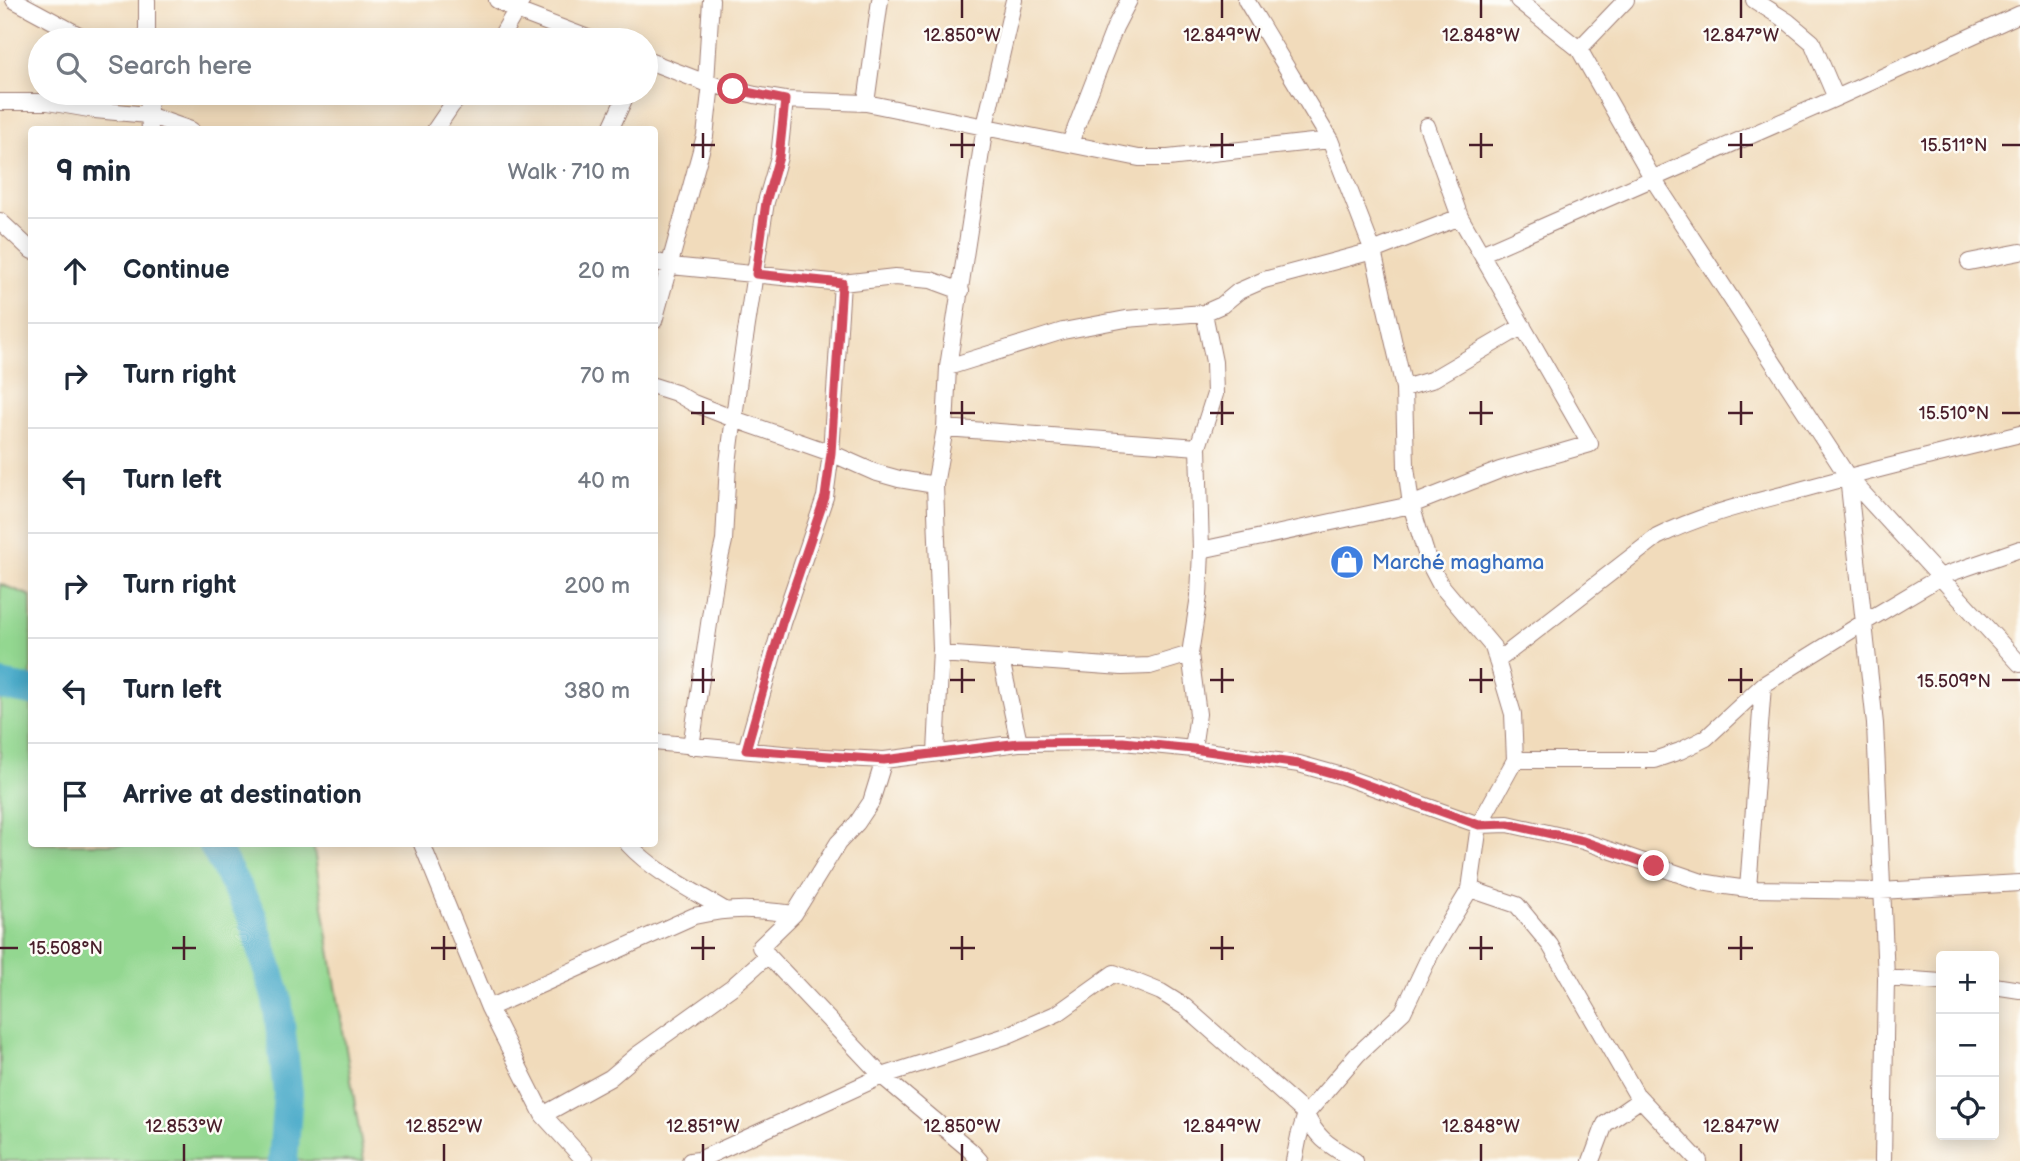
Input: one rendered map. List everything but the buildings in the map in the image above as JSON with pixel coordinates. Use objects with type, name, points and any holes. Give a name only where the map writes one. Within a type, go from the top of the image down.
[{"type":"street","points":[[13,0],[66,28]]},
{"type":"street","points":[[147,0],[147,28]]},
{"type":"street","points":[[497,0],[519,5],[568,28]]},
{"type":"street","points":[[658,308],[705,136],[711,0]]},
{"type":"street","points":[[866,103],[880,0]]},
{"type":"street","points":[[936,753],[941,654],[935,485],[945,428],[948,367],[985,126],[1014,0]]},
{"type":"street","points":[[1069,144],[1115,27],[1129,0]]},
{"type":"street","points":[[1246,0],[1330,140],[1373,250],[1404,388],[1406,467],[1411,505],[1429,563],[1440,584],[1493,648],[1513,714],[1515,760],[1479,825],[1470,888],[1431,953],[1403,1012],[1357,1055],[1306,1114],[1298,1136],[1294,1161]]},
{"type":"street","points":[[1518,0],[1579,49],[1653,179],[1848,477],[1942,576],[2020,664]]},
{"type":"street","points":[[1579,49],[1626,0]]},
{"type":"street","points":[[1754,0],[1787,21],[1812,42],[1836,98]]},
{"type":"street","points":[[506,28],[519,5]]},
{"type":"street","points":[[1481,254],[1836,98],[2020,13]]},
{"type":"street","points":[[658,65],[709,83],[785,100],[866,103],[1139,159],[1168,159],[1286,143],[1330,140]]},
{"type":"street","points":[[691,747],[716,576],[724,541],[727,472],[734,419],[766,202],[779,157],[785,100]]},
{"type":"street","points":[[0,102],[28,102]]},
{"type":"street","points":[[66,105],[170,126]]},
{"type":"street","points":[[438,126],[452,105]]},
{"type":"street","points":[[612,126],[622,105]]},
{"type":"street","points":[[1201,550],[1411,505],[1500,470],[1590,444],[1460,216],[1427,126]]},
{"type":"street","points":[[948,367],[1062,331],[1126,319],[1204,313],[1222,305],[1239,291],[1264,280],[1373,250],[1460,216]]},
{"type":"street","points":[[0,221],[28,247]]},
{"type":"street","points":[[1969,262],[2020,252]]},
{"type":"street","points":[[658,262],[671,266],[842,283],[895,277],[931,280],[961,291]]},
{"type":"street","points":[[746,750],[782,623],[825,497],[831,453],[842,283]]},
{"type":"street","points":[[1193,749],[1198,714],[1190,654],[1198,607],[1201,550],[1198,447],[1215,394],[1214,362],[1204,313]]},
{"type":"street","points":[[1404,388],[1431,380],[1523,326]]},
{"type":"street","points":[[658,387],[874,472],[935,485]]},
{"type":"street","points":[[945,428],[1198,447]]},
{"type":"street","points":[[1497,661],[1657,537],[1701,516],[2020,434]]},
{"type":"street","points":[[1848,477],[1875,724],[1880,891],[1886,978],[1883,1161]]},
{"type":"street","points":[[1515,760],[1654,760],[1680,751],[1706,738],[1763,685],[1942,576],[2020,549]]},
{"type":"street","points":[[941,654],[1122,667],[1150,666],[1190,654]]},
{"type":"street","points":[[1001,659],[1019,743]]},
{"type":"street","points":[[1748,888],[1763,685]]},
{"type":"street","points":[[658,743],[884,760],[1019,743],[1123,742],[1193,749],[1299,764],[1342,776],[1479,825],[1508,824],[1583,841],[1702,882],[1748,888],[1880,891],[2020,883]]},
{"type":"street","points":[[884,760],[871,802],[857,823],[838,843],[794,914],[760,947],[882,1076],[980,1161]]},
{"type":"street","points":[[423,847],[489,1008],[543,1115],[586,1161]]},
{"type":"street","points":[[631,847],[641,858],[667,876],[723,909]]},
{"type":"street","points":[[1470,888],[1517,905],[1550,945],[1641,1099],[1699,1161]]},
{"type":"street","points":[[489,1008],[694,916],[723,909],[743,908],[794,914]]},
{"type":"street","points":[[543,1115],[610,1078],[637,1055],[732,987],[768,955]]},
{"type":"street","points":[[690,1161],[699,1160],[882,1076],[1006,1037],[1058,1013],[1114,973],[1161,992],[1185,1007],[1306,1114],[1314,1132],[1327,1144],[1355,1161]]},
{"type":"street","points":[[1886,978],[1936,982]]},
{"type":"street","points":[[1999,987],[2020,989]]},
{"type":"street","points":[[1591,1161],[1605,1124],[1641,1099]]},
{"type":"green space","points":[[0,584],[28,595],[28,847],[313,847],[364,1161],[0,1161]]},
{"type":"waterway","points":[[0,685],[28,690]]},
{"type":"waterway","points":[[215,847],[252,916],[277,999],[288,1093],[283,1161]]},
{"type":"place","name":"Marché maghama","points":[[1347,562]]},
{"type":"route","points":[[733,89],[785,100],[779,157],[766,202],[756,274],[842,283],[831,453],[825,497],[782,623],[746,750],[884,760],[1019,743],[1123,742],[1193,749],[1299,764],[1342,776],[1479,825],[1508,824],[1583,841],[1654,866]]}]
